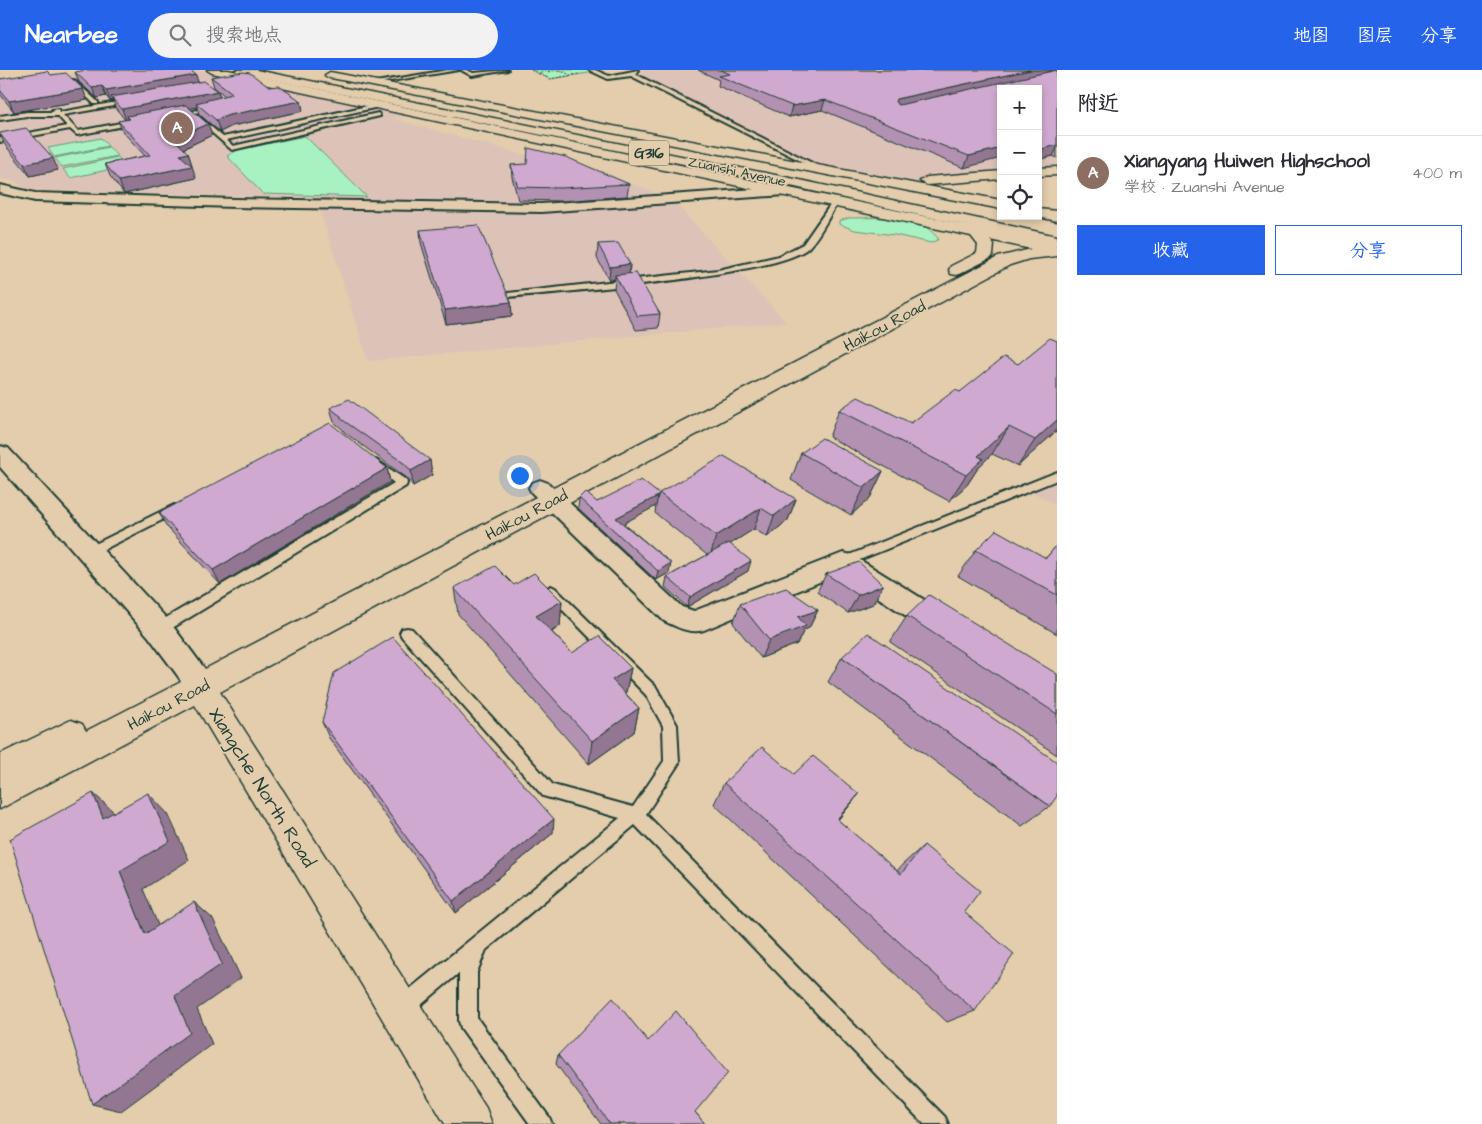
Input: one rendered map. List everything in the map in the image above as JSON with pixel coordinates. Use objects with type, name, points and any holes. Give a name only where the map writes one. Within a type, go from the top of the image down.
[{"type":"main road","points":[[212,70],[380,110],[786,191],[1057,250]]},
{"type":"main road","name":"Zuanshi Avenue","points":[[240,70],[816,188],[1057,241]]},
{"type":"main road","name":"Zuanshi Avenue","points":[[276,70],[894,187],[997,213]]},
{"type":"main road","points":[[316,72],[821,169],[894,187],[997,204]]},
{"type":"main road","points":[[1042,172],[1057,171]]},
{"type":"main road","points":[[894,187],[997,175]]},
{"type":"main road","points":[[786,191],[816,188]]},
{"type":"main road","points":[[1042,214],[1057,216]]},
{"type":"main road","points":[[1028,220],[1057,226]]},
{"type":"main road","name":"Haikou Road","points":[[0,793],[196,679],[546,494],[985,255],[986,245],[976,232]]},
{"type":"main road","name":"Haikou Road","points":[[546,494],[1004,261],[1028,254],[1057,250]]},
{"type":"main road","name":"Haikou Road","points":[[0,771],[196,679]]},
{"type":"main road","name":"Xiangche North Road","points":[[196,679],[470,1124]]},
{"type":"street","points":[[0,189],[35,198],[541,208],[786,191]]},
{"type":"street","name":"Xiangche North Road","points":[[0,453],[158,629],[196,679]]},
{"type":"street","points":[[546,494],[673,614],[694,622],[843,562],[967,640]]},
{"type":"lane","points":[[372,82],[457,70]]},
{"type":"lane","points":[[463,70],[472,75],[506,70]]},
{"type":"lane","points":[[593,71],[608,78],[634,72],[821,169]]},
{"type":"lane","points":[[71,80],[96,103]]},
{"type":"lane","points":[[0,118],[28,114],[59,114],[134,98],[55,110],[59,114],[71,127],[77,133],[143,120]]},
{"type":"lane","points":[[191,112],[232,148],[380,110],[398,101]]},
{"type":"lane","points":[[183,113],[220,106]]},
{"type":"lane","points":[[223,139],[380,110]]},
{"type":"lane","points":[[0,140],[71,127]]},
{"type":"lane","points":[[508,295],[718,272],[781,258],[806,246],[835,202]]},
{"type":"lane","points":[[158,629],[402,483],[364,453]]},
{"type":"lane","points":[[843,562],[1057,476]]},
{"type":"lane","points":[[89,552],[184,503]]},
{"type":"lane","points":[[400,1009],[636,815],[672,763],[670,726],[651,691],[541,582]]},
{"type":"lane","points":[[407,633],[548,791],[636,815],[938,1124]]},
{"type":"lane","points":[[480,944],[468,972],[468,1021],[542,1124]]},
{"type":"path","points":[[531,70],[550,79],[593,71]]},
{"type":"path","points":[[538,73],[559,70],[571,76]]},
{"type":"shaded area","points":[[102,70],[197,70],[413,114],[393,119],[635,185],[671,199],[786,322],[368,361],[316,198],[25,190],[16,181],[0,179],[0,85]]},
{"type":"shaded area","points":[[636,70],[1057,70],[1057,171],[1042,172],[1042,85],[997,85],[997,175],[897,184],[821,169],[632,74]]},
{"type":"shaded area","points":[[1057,476],[1057,505],[1025,489]]},
{"type":"green space","points":[[531,70],[591,70],[595,72],[550,79]]},
{"type":"green space","points":[[305,136],[367,197],[263,194],[227,156],[238,150]]},
{"type":"green space","points":[[101,138],[108,146],[54,157],[48,148]]},
{"type":"green space","points":[[109,147],[117,156],[62,167],[55,158]]},
{"type":"green space","points":[[118,157],[126,166],[70,178],[63,169]]},
{"type":"green space","points":[[849,218],[889,218],[909,221],[927,228],[939,239],[931,243],[895,235],[855,230],[839,224],[839,221]]},
{"type":"building","points":[[86,70],[190,70],[196,75],[106,90],[102,86],[92,88],[75,72]]},
{"type":"building","points":[[721,70],[1030,70],[896,99],[895,102],[899,105],[1057,70],[1057,145],[1042,149],[1042,85],[997,85],[997,149],[969,156],[825,100],[792,106],[719,76],[730,74]]},
{"type":"building","points":[[47,71],[51,75],[66,73],[83,89],[9,101],[0,90],[0,79]]},
{"type":"building","points":[[243,72],[250,73],[269,87],[279,86],[301,101],[229,115],[216,120],[196,103],[232,94],[211,77]]},
{"type":"building","points":[[204,81],[218,91],[122,109],[111,97]]},
{"type":"building","points":[[186,105],[208,124],[174,139],[188,153],[180,155],[192,166],[119,181],[105,164],[150,155],[118,121],[130,119],[127,116]]},
{"type":"building","points":[[26,128],[53,158],[24,164],[0,134]]},
{"type":"building","points":[[528,148],[566,157],[629,184],[561,188],[518,187],[511,165],[527,164]]},
{"type":"building","points":[[478,225],[511,302],[445,310],[420,230]]},
{"type":"building","points":[[618,243],[630,264],[610,267],[598,244]]},
{"type":"building","points":[[636,273],[660,314],[637,316],[615,275]]},
{"type":"building","points":[[1050,338],[1057,341],[1057,420],[1035,440],[1009,427],[978,456],[983,459],[966,475],[839,410],[858,397],[911,423],[955,390],[960,392],[1004,357],[1018,364]]},
{"type":"building","points":[[349,399],[430,460],[411,471],[405,464],[340,418],[342,417],[330,408]]},
{"type":"building","points":[[330,423],[387,468],[213,570],[159,513]]},
{"type":"building","points":[[822,438],[883,471],[864,488],[801,453]]},
{"type":"building","points":[[724,456],[796,499],[774,516],[761,508],[716,536],[659,493]]},
{"type":"building","points":[[641,480],[659,494],[658,496],[616,518],[671,563],[658,571],[579,498],[585,492],[597,502]]},
{"type":"building","points":[[996,530],[1046,558],[1057,545],[1057,595],[976,550]]},
{"type":"building","points":[[729,543],[751,561],[690,597],[667,577]]},
{"type":"building","points":[[859,562],[883,585],[858,595],[826,574]]},
{"type":"building","points":[[495,566],[514,585],[534,573],[562,601],[536,616],[572,653],[599,636],[631,668],[612,680],[639,708],[592,741],[454,588]]},
{"type":"building","points":[[786,588],[818,610],[798,617],[806,626],[769,640],[740,604]]},
{"type":"building","points":[[929,595],[1057,674],[1057,714],[907,616]]},
{"type":"building","points":[[868,633],[1057,762],[1057,796],[1050,806],[842,657]]},
{"type":"building","points":[[393,637],[554,819],[453,901],[322,722],[334,673]]},
{"type":"building","points":[[762,747],[794,774],[813,756],[859,794],[837,819],[901,874],[924,845],[980,891],[964,912],[1014,954],[975,1011],[724,783]]},
{"type":"building","points":[[93,793],[103,818],[148,793],[170,841],[120,871],[145,934],[194,902],[222,964],[175,996],[190,1033],[92,1104],[10,839]]},
{"type":"building","points":[[613,998],[648,1041],[676,1011],[728,1073],[695,1112],[705,1124],[610,1124],[558,1055]]},
{"type":"place","name":"Xiangyang Huiwen Highschool","points":[[177,128]]}]
